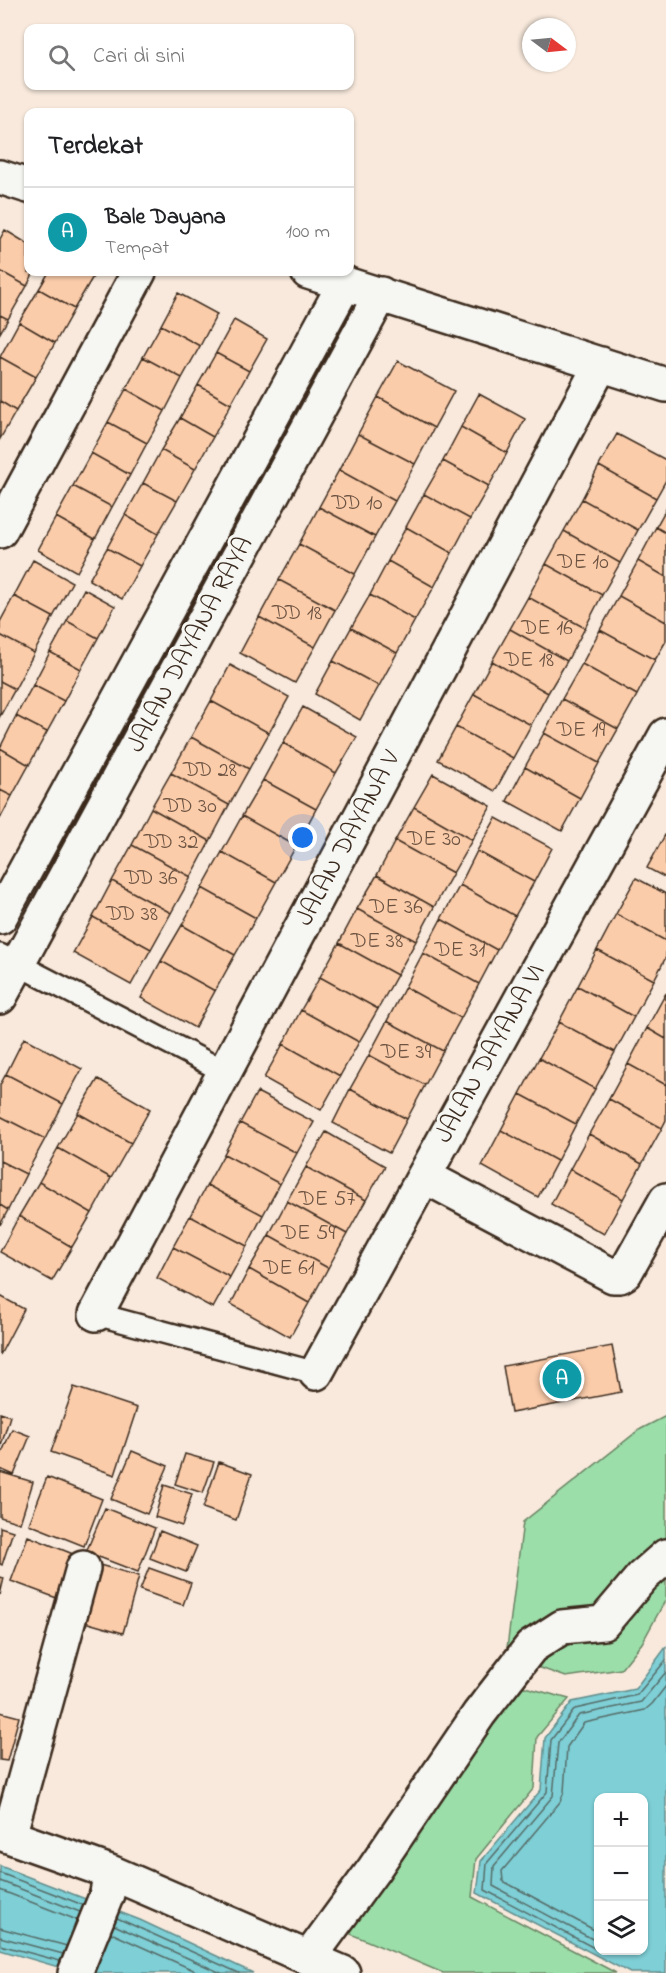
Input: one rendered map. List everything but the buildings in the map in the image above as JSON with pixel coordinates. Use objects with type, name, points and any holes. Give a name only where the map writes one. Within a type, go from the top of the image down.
[{"type":"street","points":[[0,177],[24,185]]},
{"type":"street","points":[[0,531],[138,276]]},
{"type":"street","points":[[321,276],[666,386]]},
{"type":"street","name":"JALAN DAYANA RAYA","points":[[0,917],[345,283]]},
{"type":"street","name":"JALAN DAYANA RAYA","points":[[0,997],[9,960],[381,294]]},
{"type":"street","name":"JALAN DAYANA V","points":[[96,1314],[601,364]]},
{"type":"street","name":"JALAN DAYANA VI","points":[[315,1373],[666,735]]},
{"type":"street","points":[[424,1176],[613,1276],[620,1276],[624,1273],[666,1200]]},
{"type":"street","points":[[309,1958],[374,1869],[479,1714],[531,1647],[562,1627],[603,1623],[642,1577],[666,1556]]},
{"type":"street","points":[[83,1568],[4,1834],[108,1883],[309,1958],[343,1973]]},
{"type":"street","points":[[75,1973],[108,1883]]},
{"type":"lane","points":[[9,960],[225,1072]]},
{"type":"lane","points":[[96,1314],[315,1373]]},
{"type":"green space","points":[[666,1416],[666,1599],[642,1643],[621,1669],[566,1677],[506,1656],[523,1522],[639,1430]]},
{"type":"green space","points":[[510,1683],[569,1699],[537,1737],[534,1788],[476,1859],[472,1897],[616,1973],[443,1973],[346,1932]]},
{"type":"water","points":[[666,1647],[666,1973],[630,1973],[596,1955],[648,1955],[648,1793],[594,1793],[594,1954],[477,1893],[481,1861],[541,1790],[545,1738],[572,1702],[635,1689]]},
{"type":"water","points":[[0,1866],[140,1920],[253,1973],[79,1973],[0,1950]]},
{"type":"place","name":"Bale Dayana","points":[[562,1379]]}]
